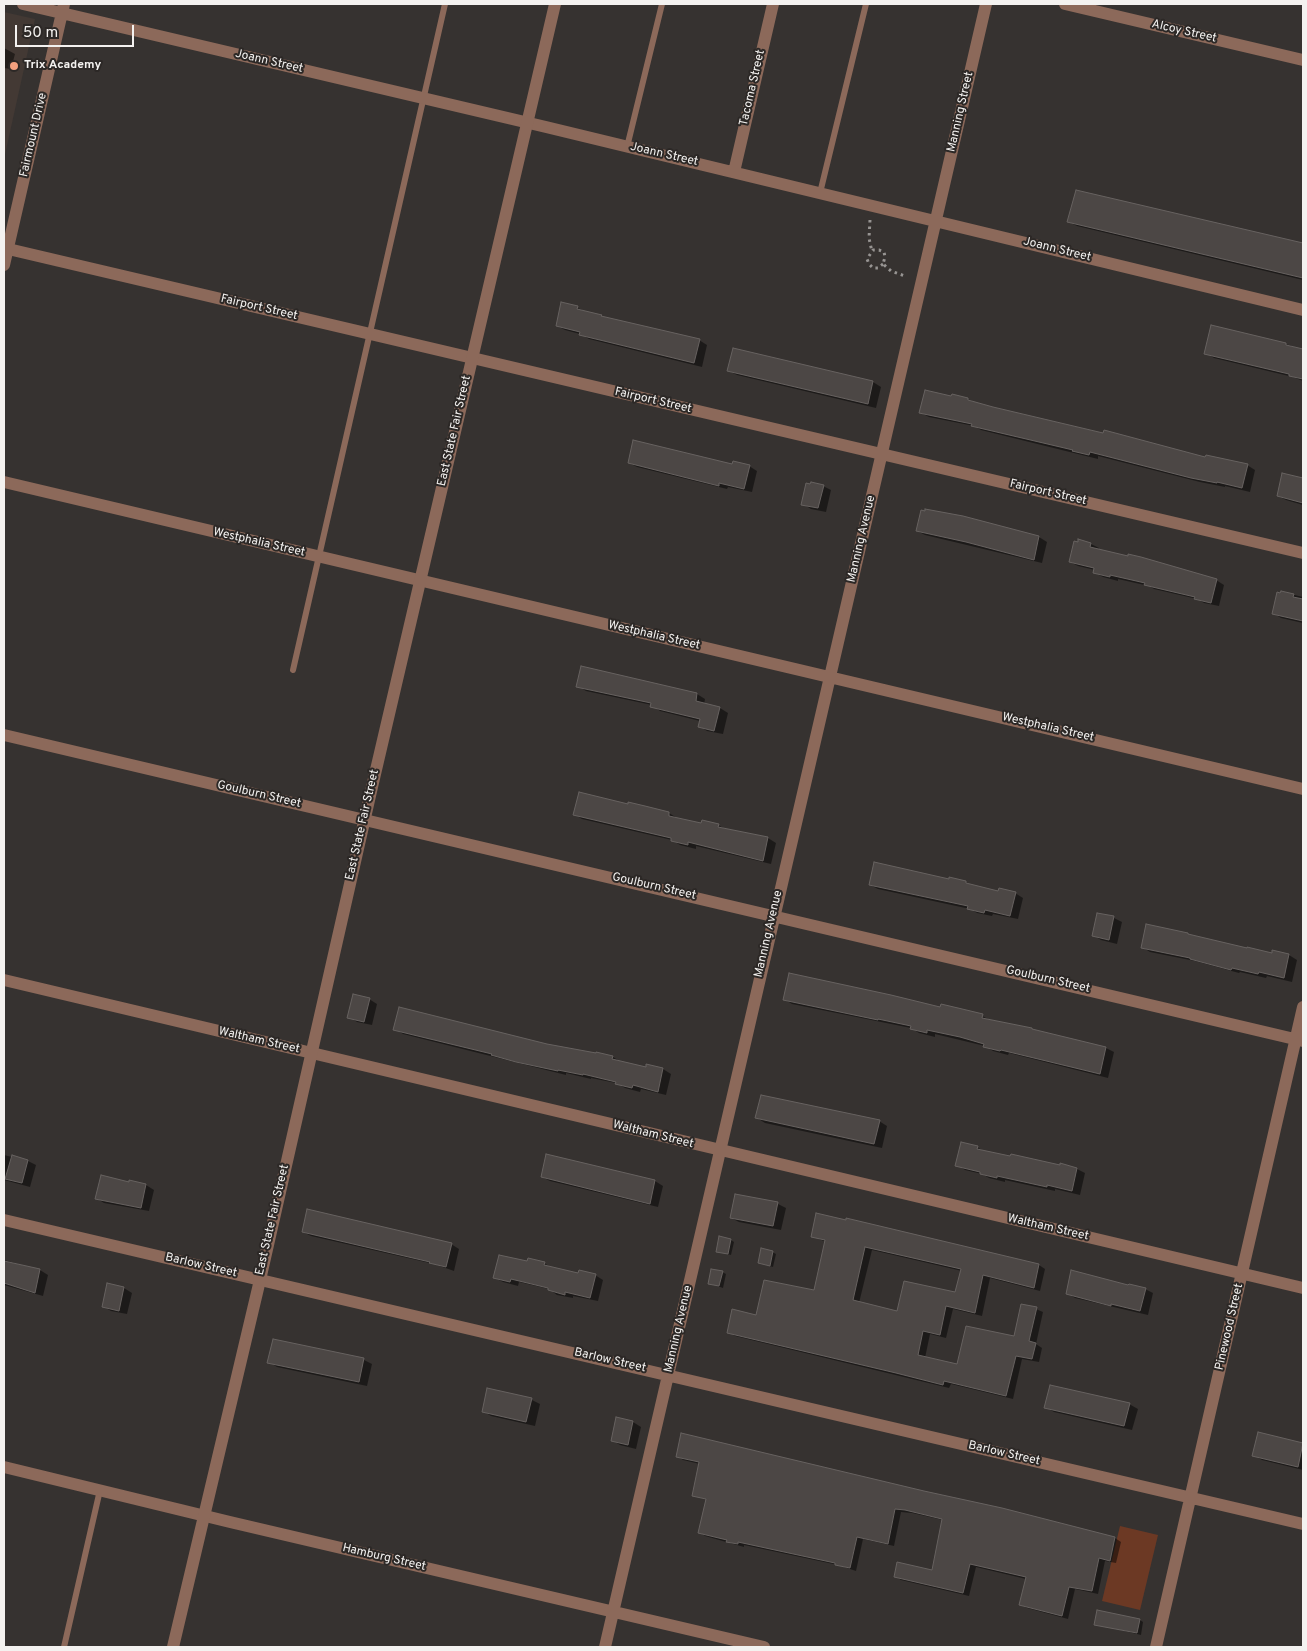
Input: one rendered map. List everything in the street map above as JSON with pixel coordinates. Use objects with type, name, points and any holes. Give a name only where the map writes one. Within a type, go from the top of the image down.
[{"type":"street","name":"Joann Street","points":[[23,4],[63,8],[422,98],[1303,310]]},
{"type":"street","name":"East State Fair Street","points":[[173,1647],[260,1280],[311,1052],[555,4]]},
{"type":"street","name":"Tacoma Street","points":[[734,172],[773,4]]},
{"type":"street","name":"Manning Street","points":[[936,221],[986,4]]},
{"type":"street","name":"Alcoy Street","points":[[1065,4],[1303,60]]},
{"type":"street","name":"Fairmount Drive","points":[[4,265],[6,248],[63,8]]},
{"type":"street","name":"Manning Avenue","points":[[605,1647],[936,221]]},
{"type":"street","name":"Fairport Street","points":[[6,248],[1303,553]]},
{"type":"street","name":"Westphalia Street","points":[[4,482],[1303,789]]},
{"type":"street","name":"Goulburn Street","points":[[4,735],[1300,1040]]},
{"type":"street","name":"Waltham Street","points":[[4,980],[1303,1288]]},
{"type":"street","name":"Pinewood Street","points":[[1156,1647],[1190,1497],[1300,1040],[1303,1007]]},
{"type":"street","name":"Barlow Street","points":[[4,1220],[1303,1524]]},
{"type":"street","name":"Hamburg Street","points":[[4,1466],[205,1516],[764,1647]]},
{"type":"lane","points":[[293,670],[422,98],[445,4]]},
{"type":"lane","points":[[627,147],[662,4]]},
{"type":"lane","points":[[820,193],[866,4]]},
{"type":"lane","points":[[64,1647],[100,1490]]},
{"type":"path","points":[[870,220],[869,238],[872,252]]},
{"type":"path","points":[[879,250],[884,252],[883,264],[878,268],[873,268],[867,259],[872,252],[879,250]]},
{"type":"path","points":[[883,264],[892,271],[905,276]]},
{"type":"shaded area","name":"Trix Academy","points":[[4,12],[35,19],[4,159]]},
{"type":"shaded area","points":[[1120,1526],[1158,1535],[1140,1610],[1102,1601]]},
{"type":"building","points":[[1076,190],[1303,243],[1303,278],[1067,222]]},
{"type":"building","points":[[561,302],[578,306],[577,309],[601,316],[700,339],[694,363],[579,335],[580,332],[556,326]]},
{"type":"building","points":[[1211,325],[1286,343],[1286,345],[1303,349],[1303,379],[1204,354]]},
{"type":"building","points":[[733,348],[873,381],[868,404],[727,371]]},
{"type":"building","points":[[925,390],[951,396],[952,394],[993,407],[1103,433],[1104,430],[1205,457],[1206,455],[1248,464],[1242,488],[1191,478],[1090,452],[1089,455],[971,426],[972,424],[919,413]]},
{"type":"building","points":[[633,440],[732,464],[733,461],[750,465],[744,489],[719,483],[719,486],[628,463]]},
{"type":"building","points":[[1282,473],[1303,478],[1303,503],[1277,496]]},
{"type":"building","points":[[811,482],[824,485],[818,508],[801,505],[806,483],[810,484]]},
{"type":"building","points":[[925,509],[963,516],[1039,536],[1034,560],[916,531],[921,510],[925,511]]},
{"type":"building","points":[[1078,539],[1091,543],[1090,547],[1128,556],[1128,554],[1141,557],[1217,579],[1211,603],[1194,599],[1195,597],[1144,585],[1145,583],[1093,573],[1094,568],[1069,562],[1074,541],[1078,542]]},
{"type":"building","points":[[1281,591],[1294,594],[1293,597],[1303,599],[1303,621],[1272,614],[1277,592],[1280,593]]},
{"type":"building","points":[[581,666],[697,693],[696,701],[720,707],[714,731],[698,727],[700,719],[650,707],[651,703],[576,687]]},
{"type":"building","points":[[579,792],[669,812],[669,816],[701,823],[702,820],[719,824],[718,827],[768,837],[763,861],[688,842],[688,845],[671,841],[671,838],[573,815]]},
{"type":"building","points":[[874,862],[949,879],[949,877],[998,891],[999,888],[1016,892],[1010,916],[985,910],[984,913],[967,909],[968,906],[869,885]]},
{"type":"building","points":[[1097,913],[1114,916],[1109,940],[1092,936]]},
{"type":"building","points":[[1146,924],[1247,948],[1272,953],[1272,950],[1289,954],[1284,978],[1259,972],[1258,974],[1232,968],[1231,970],[1190,958],[1141,948]]},
{"type":"building","points":[[789,973],[940,1007],[941,1004],[983,1014],[982,1018],[1032,1028],[1106,1047],[1100,1074],[983,1047],[984,1044],[960,1037],[927,1030],[927,1033],[910,1029],[911,1026],[783,1000]]},
{"type":"building","points":[[353,994],[370,998],[364,1022],[347,1018]]},
{"type":"building","points":[[399,1007],[547,1044],[613,1056],[612,1059],[646,1067],[646,1064],[663,1068],[658,1092],[633,1085],[632,1088],[615,1084],[616,1082],[583,1074],[516,1062],[492,1054],[393,1030]]},
{"type":"building","points":[[761,1095],[880,1120],[874,1144],[755,1118]]},
{"type":"building","points":[[961,1142],[978,1146],[977,1149],[1010,1156],[1011,1154],[1060,1165],[1060,1163],[1077,1168],[1072,1191],[997,1176],[997,1178],[955,1166]]},
{"type":"building","points":[[546,1154],[655,1180],[650,1204],[541,1177]]},
{"type":"building","points":[[12,1155],[28,1160],[22,1183],[5,1179]]},
{"type":"building","points":[[101,1175],[146,1184],[141,1208],[95,1199]]},
{"type":"building","points":[[735,1194],[778,1202],[773,1226],[730,1218]]},
{"type":"building","points":[[307,1209],[452,1243],[446,1267],[302,1232]]},
{"type":"building","points":[[816,1213],[846,1220],[846,1218],[1039,1264],[1034,1288],[983,1275],[975,1313],[946,1306],[940,1335],[923,1331],[918,1355],[957,1364],[966,1326],[1014,1336],[1021,1304],[1037,1307],[1029,1341],[1036,1343],[1032,1359],[1016,1356],[1006,1396],[944,1381],[943,1385],[727,1333],[732,1309],[756,1315],[764,1280],[814,1290],[825,1240],[811,1237]],"holes":[[[865,1247],[961,1269],[955,1292],[904,1281],[897,1311],[853,1300]]]},
{"type":"building","points":[[719,1236],[731,1239],[728,1254],[716,1252]]},
{"type":"building","points":[[761,1248],[773,1251],[770,1266],[758,1263]]},
{"type":"building","points":[[499,1255],[527,1261],[528,1258],[545,1262],[544,1265],[578,1273],[579,1270],[596,1274],[590,1298],[565,1292],[565,1295],[548,1290],[548,1288],[511,1279],[510,1282],[493,1278]]},
{"type":"building","points":[[4,1261],[40,1269],[35,1293],[4,1283]]},
{"type":"building","points":[[711,1269],[723,1271],[719,1286],[708,1284]]},
{"type":"building","points":[[1071,1270],[1146,1288],[1140,1311],[1111,1304],[1111,1306],[1066,1294]]},
{"type":"building","points":[[107,1283],[124,1287],[119,1311],[102,1307]]},
{"type":"building","points":[[273,1339],[364,1358],[359,1382],[267,1363]]},
{"type":"building","points":[[1050,1385],[1130,1403],[1124,1426],[1044,1408]]},
{"type":"building","points":[[487,1388],[532,1398],[526,1422],[482,1412]]},
{"type":"building","points":[[616,1417],[633,1421],[628,1445],[611,1441]]},
{"type":"building","points":[[1258,1432],[1303,1443],[1298,1467],[1252,1456]]},
{"type":"building","points":[[681,1433],[1002,1508],[1115,1537],[1110,1561],[1099,1558],[1092,1591],[1069,1587],[1062,1616],[1019,1605],[1026,1577],[970,1564],[963,1593],[894,1577],[897,1562],[932,1570],[942,1519],[905,1510],[895,1509],[888,1544],[857,1537],[850,1568],[738,1542],[738,1544],[726,1542],[727,1540],[698,1533],[706,1499],[692,1496],[699,1462],[676,1457]]},
{"type":"building","points":[[1097,1610],[1140,1619],[1137,1633],[1094,1625]]},
{"type":"place","name":"Trix Academy","points":[[14,66]]}]
